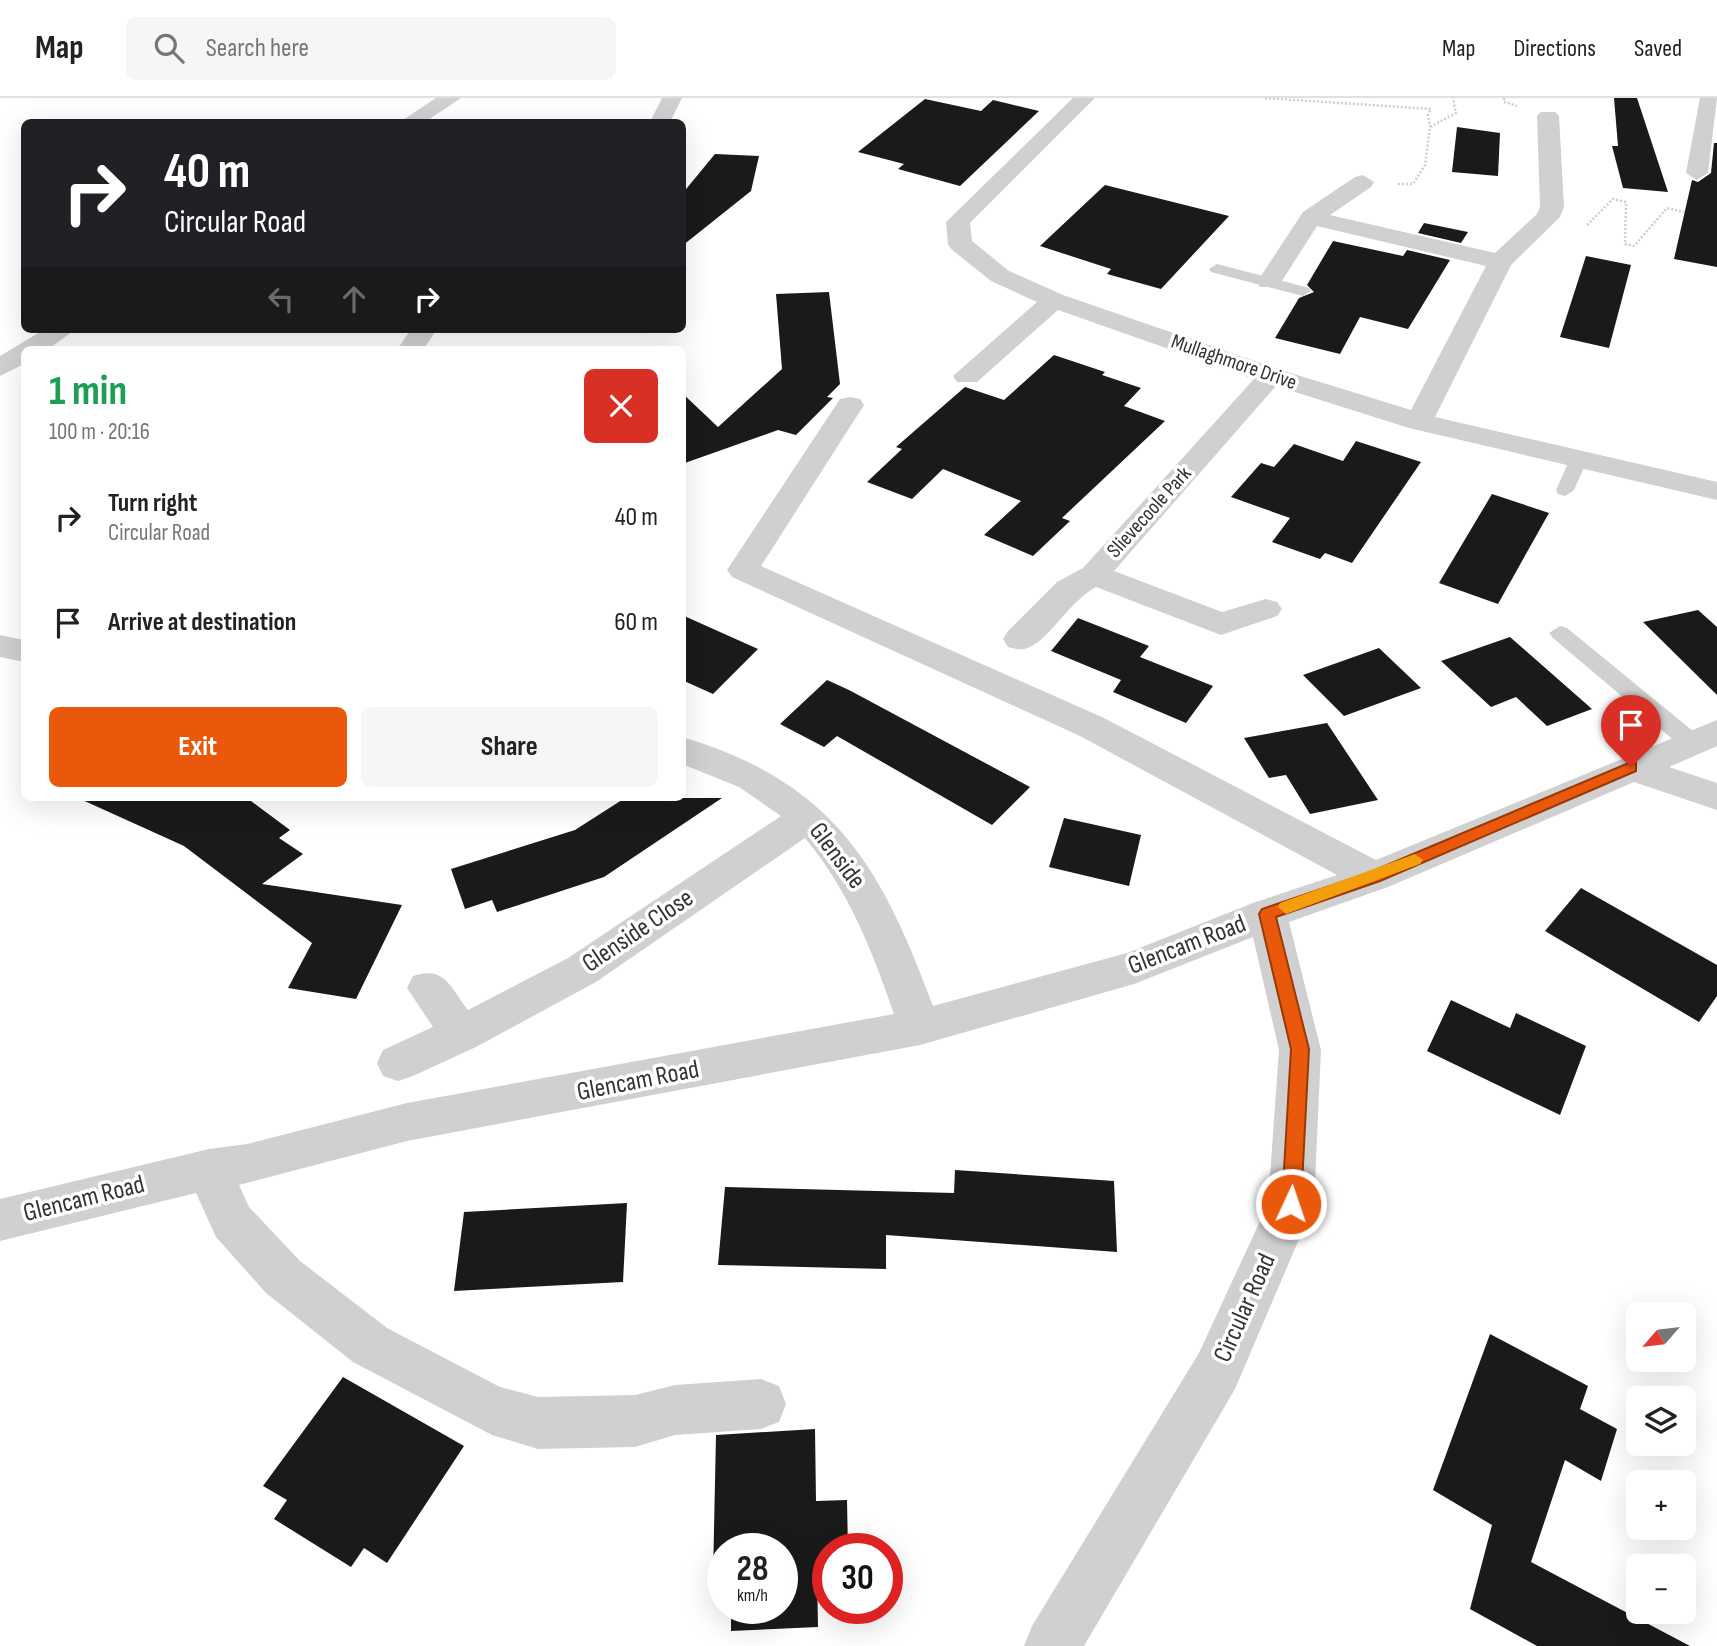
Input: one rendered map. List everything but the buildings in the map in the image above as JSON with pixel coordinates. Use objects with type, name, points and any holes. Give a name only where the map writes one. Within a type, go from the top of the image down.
[{"type":"street","points":[[416,119],[451,98]]},
{"type":"street","points":[[662,119],[672,98]]},
{"type":"street","name":"Mullaghmore Drive","points":[[1085,98],[958,222],[960,244],[1000,276],[1054,300],[1271,376],[1419,422],[1578,461],[1717,491]]},
{"type":"street","points":[[1697,173],[1710,98]]},
{"type":"street","points":[[1419,422],[1500,262],[1541,225],[1552,207],[1548,116]]},
{"type":"street","points":[[1269,282],[1311,217],[1363,182]]},
{"type":"street","points":[[1311,217],[1500,262]]},
{"type":"street","points":[[967,376],[1054,300]]},
{"type":"street","points":[[35,346],[56,333]]},
{"type":"street","points":[[0,368],[21,355]]},
{"type":"street","name":"Slievecoole Park","points":[[1020,639],[1068,589],[1094,575],[1271,376]]},
{"type":"street","points":[[850,405],[743,570],[1091,727],[1374,877]]},
{"type":"street","points":[[1094,575],[1221,624],[1266,609]]},
{"type":"street","points":[[0,646],[21,650]]},
{"type":"street","points":[[1267,914],[1374,877],[1704,737]]},
{"type":"street","name":"Glenside","points":[[686,752],[752,778],[808,817],[848,862],[883,923],[920,1027]]},
{"type":"street","points":[[1631,767],[1717,797]]},
{"type":"street","name":"Glenside Close","points":[[398,1063],[461,1034],[582,970],[808,817]]},
{"type":"street","name":"Glencam Road","points":[[0,1220],[209,1169],[247,1164],[407,1122],[920,1027],[1134,968],[1267,914]]},
{"type":"street","name":"Circular Road","points":[[1052,1646],[1217,1371],[1291,1204],[1300,1049],[1267,914]]},
{"type":"street","points":[[428,988],[461,1034]]},
{"type":"street","points":[[209,1169],[232,1222],[283,1277],[370,1345],[492,1409],[538,1423],[635,1421],[675,1410],[761,1404]]},
{"type":"lane","points":[[1217,269],[1303,291]]},
{"type":"lane","points":[[1565,490],[1578,461]]},
{"type":"lane","points":[[1560,633],[1704,737]]},
{"type":"path","points":[[1265,98],[1356,105],[1406,105],[1431,109],[1428,115],[1430,127],[1425,165],[1413,184],[1363,182]]},
{"type":"path","points":[[1352,98],[1356,105]]},
{"type":"path","points":[[1430,127],[1456,113],[1453,98]]},
{"type":"path","points":[[1541,225],[1581,232],[1613,199],[1626,202],[1625,244],[1634,246],[1667,208],[1685,212]]},
{"type":"slow traffic","points":[[1286,907],[1415,860]]},
{"type":"route","points":[[1291,1204],[1300,1049],[1267,914],[1374,877],[1631,767]]}]
